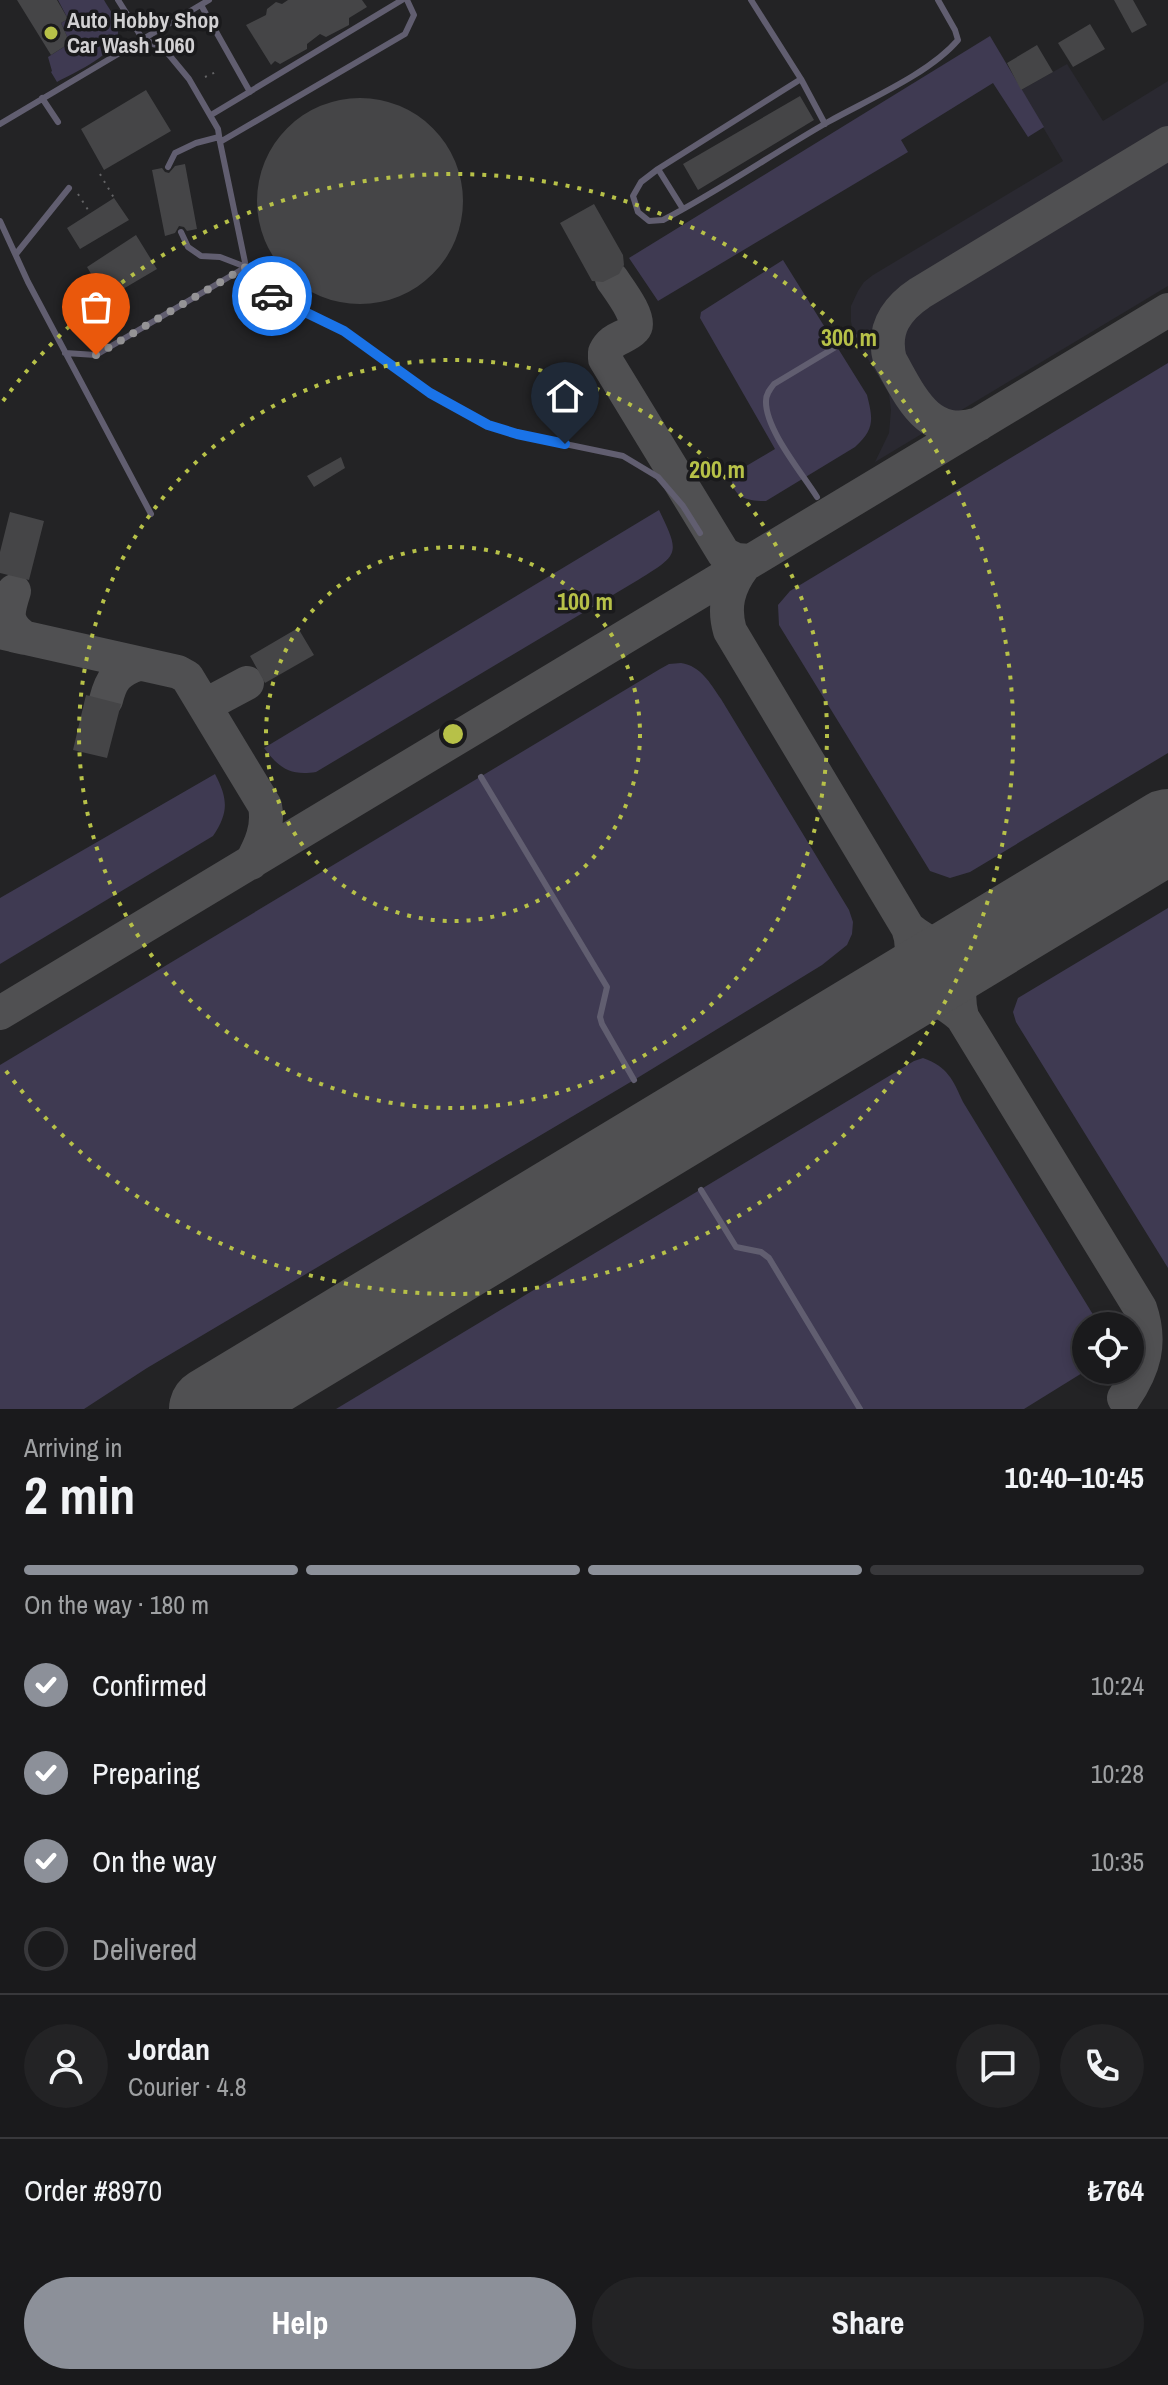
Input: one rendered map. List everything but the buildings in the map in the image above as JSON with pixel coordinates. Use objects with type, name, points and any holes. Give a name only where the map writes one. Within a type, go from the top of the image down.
[{"type":"lane","points":[[118,0],[142,38],[165,50],[189,79],[218,129],[246,267]]},
{"type":"lane","points":[[0,124],[209,0]]},
{"type":"lane","points":[[168,167],[175,153],[220,140],[405,34],[414,15],[405,0],[211,115]]},
{"type":"lane","points":[[751,0],[801,79],[825,124]]},
{"type":"lane","points":[[801,79],[641,182],[633,196],[638,212],[649,221],[663,220],[925,68],[949,51],[958,40],[938,0]]},
{"type":"lane","points":[[201,5],[250,92]]},
{"type":"lane","points":[[42,98],[58,122]]},
{"type":"lane","points":[[658,169],[683,209]]},
{"type":"lane","points":[[16,254],[72,188]]},
{"type":"lane","points":[[0,221],[28,282],[151,514]]},
{"type":"lane","points":[[181,232],[188,247],[201,256],[220,257],[246,267],[269,294],[344,331],[430,393],[478,420],[517,434],[623,456],[658,477],[683,506],[700,533]]},
{"type":"lane","points":[[65,353],[96,355],[246,267]]},
{"type":"lane","points":[[817,497],[775,430],[766,400],[774,384],[854,336]]},
{"type":"lane","points":[[481,777],[607,987],[600,1017],[602,1024],[634,1080]]},
{"type":"lane","points":[[701,1190],[736,1247],[761,1252],[769,1258],[860,1409]]},
{"type":"path","points":[[205,77],[216,72]]},
{"type":"path","points":[[100,174],[114,198]]},
{"type":"path","points":[[72,188],[90,213]]},
{"type":"shaded area","points":[[58,0],[104,0],[116,20],[118,33],[115,42],[98,59],[57,82],[48,57],[70,43],[61,23],[68,19]]},
{"type":"shaded area","points":[[990,36],[1044,127],[1028,137],[993,83],[901,140],[908,152],[658,301],[629,258]]},
{"type":"shaded area","points":[[1067,64],[1103,121],[1168,81],[1168,286],[875,462],[889,433],[891,410],[889,394],[854,336],[851,306],[858,291],[873,275],[1063,161],[1021,90]]},
{"type":"shaded area","points":[[783,260],[867,395],[871,423],[866,435],[855,447],[766,501],[753,500],[742,497],[734,489],[731,475],[775,449],[700,318],[701,312]]},
{"type":"shaded area","points":[[1168,363],[1168,753],[970,872],[950,878],[930,871],[779,625],[778,605],[790,591]]},
{"type":"shaded area","points":[[659,510],[673,545],[672,552],[662,564],[638,580],[316,772],[299,773],[286,769],[264,748]]},
{"type":"shaded area","points":[[681,663],[700,671],[713,687],[849,910],[853,922],[847,945],[822,965],[634,1080],[147,1368],[84,1409],[0,1409],[0,1065],[660,669]]},
{"type":"shaded area","points":[[215,774],[225,805],[222,820],[213,836],[0,964],[0,898]]},
{"type":"shaded area","points":[[1168,908],[1168,1268],[1016,1022],[1013,1012],[1018,998]]},
{"type":"shaded area","points":[[923,1058],[944,1070],[953,1081],[1091,1312],[1072,1312],[1072,1379],[1024,1409],[336,1409]]},
{"type":"taxiway","points":[[979,424],[947,426],[934,421],[914,401],[890,360],[888,339],[898,313],[920,293],[1168,143]]},
{"type":"taxiway","points":[[612,279],[629,304],[636,325],[608,347],[605,359],[724,554],[736,560],[751,561]]},
{"type":"taxiway","points":[[0,1013],[1168,310]]},
{"type":"taxiway","points":[[743,567],[728,598],[730,631],[908,928],[912,953],[899,994],[933,999],[962,1017],[1140,1308],[1144,1321],[1144,1355],[1137,1377],[1124,1398]]},
{"type":"taxiway","points":[[14,591],[10,622],[25,638],[16,636]]},
{"type":"taxiway","points":[[0,632],[178,672],[187,677],[265,806],[263,836],[251,863]]},
{"type":"taxiway","points":[[106,700],[116,677],[138,664]]},
{"type":"taxiway","points":[[217,699],[247,683]]},
{"type":"taxiway","points":[[908,928],[939,946],[975,948]]},
{"type":"taxiway","points":[[962,1017],[959,998],[961,981],[975,948]]},
{"type":"runway","points":[[211,1409],[1168,831]]},
{"type":"way so far","points":[[96,355],[246,267],[272,296]]},
{"type":"place","name":"Auto Hobby Shop Car Wash 1060","points":[[51,33]]},
{"type":"route","points":[[272,296],[344,331],[430,393],[488,425],[565,444]]}]
